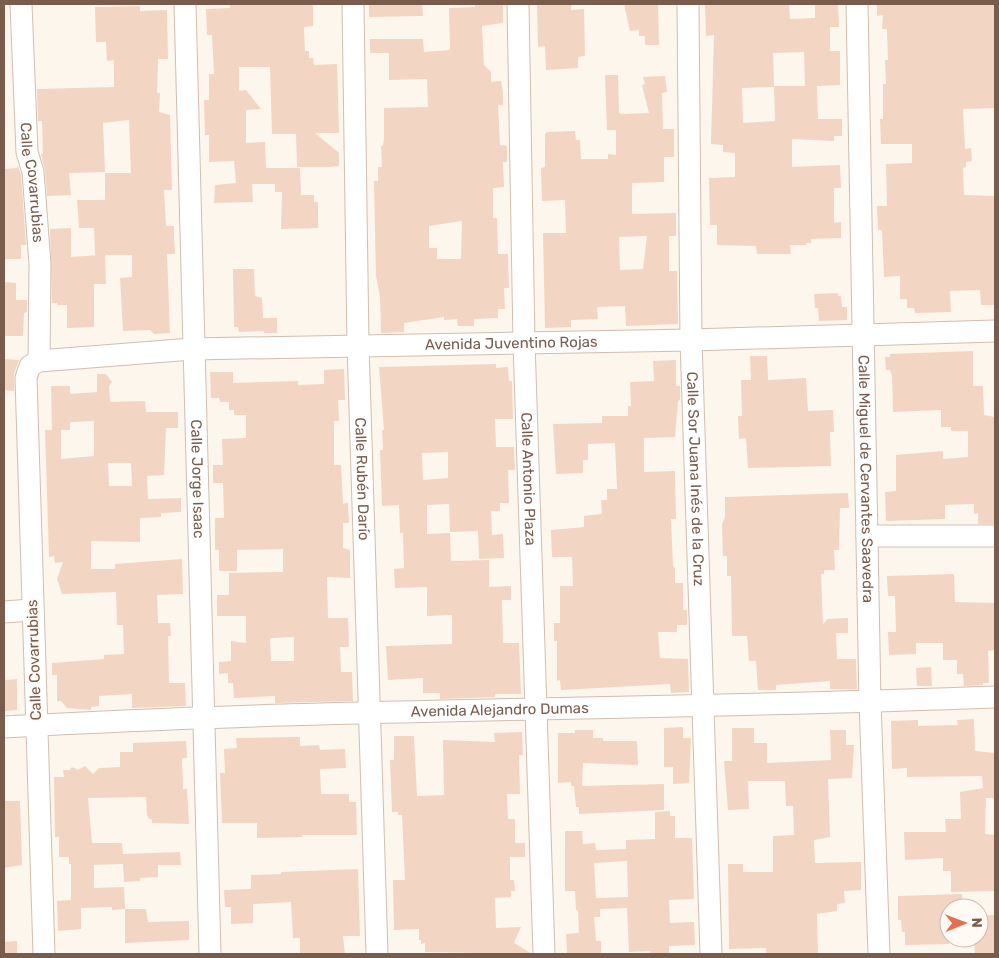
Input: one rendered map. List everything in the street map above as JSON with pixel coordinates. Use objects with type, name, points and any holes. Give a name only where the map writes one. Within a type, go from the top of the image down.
[{"type":"street","name":"Calle Covarrubias","points":[[20,4],[26,152],[33,172],[40,264],[34,363],[26,378],[44,954]]},
{"type":"street","name":"Calle Jorge Isaac","points":[[185,4],[192,349],[210,954]]},
{"type":"street","name":"Calle Rubén Darío","points":[[353,4],[358,344],[377,954]]},
{"type":"street","name":"Calle Antonio Plaza","points":[[518,4],[524,342],[544,954]]},
{"type":"street","name":"Calle Sor Juana Inés de la Cruz","points":[[688,4],[690,340],[711,954]]},
{"type":"street","name":"Calle Miguel de Cervantes Saavedra","points":[[857,4],[870,702],[879,954]]},
{"type":"street","name":"Avenida Juventino Rojas","points":[[34,363],[192,349],[358,344],[690,340],[995,331]]},
{"type":"street","points":[[867,536],[995,536]]},
{"type":"street","points":[[4,612],[32,610]]},
{"type":"street","name":"Avenida Alejandro Dumas","points":[[4,727],[368,713],[870,702],[995,697]]},
{"type":"building","points":[[230,4],[313,4],[313,26],[304,27],[305,51],[309,51],[309,58],[313,58],[314,65],[337,64],[339,133],[315,133],[339,153],[339,166],[329,167],[297,167],[296,134],[272,134],[270,67],[239,67],[239,91],[246,90],[261,109],[246,110],[246,143],[265,142],[266,168],[300,168],[301,195],[314,195],[314,202],[318,202],[318,228],[281,229],[282,192],[275,192],[275,184],[252,184],[253,202],[214,203],[215,185],[236,183],[234,161],[209,162],[209,135],[205,135],[204,100],[209,100],[209,74],[214,74],[212,35],[207,35],[206,9],[230,8]]},
{"type":"building","points":[[369,4],[422,4],[423,16],[369,17]]},
{"type":"building","points":[[475,4],[503,4],[503,23],[482,26],[484,65],[491,72],[491,82],[501,81],[503,92],[503,105],[498,105],[500,145],[507,146],[507,162],[503,162],[504,187],[493,188],[493,218],[497,218],[498,254],[508,254],[509,288],[504,288],[505,309],[498,309],[498,318],[474,319],[474,326],[458,326],[457,319],[444,320],[444,317],[404,323],[404,332],[381,333],[380,297],[376,276],[374,181],[378,181],[378,167],[382,167],[381,146],[383,146],[384,139],[384,108],[428,107],[427,79],[389,80],[389,53],[370,53],[370,39],[423,39],[424,52],[450,50],[449,8],[475,7]],"holes":[[[462,221],[461,259],[437,259],[437,248],[429,248],[429,226]]]},
{"type":"building","points":[[537,4],[571,4],[571,10],[584,9],[585,56],[578,57],[578,68],[546,70],[545,46],[538,47]]},
{"type":"building","points":[[624,4],[658,4],[659,45],[645,45],[645,36],[639,36],[639,30],[630,31]]},
{"type":"building","points":[[705,4],[789,4],[790,19],[815,18],[815,4],[838,4],[839,27],[830,27],[830,51],[840,51],[840,85],[817,86],[818,119],[842,119],[842,136],[834,136],[834,141],[792,139],[792,167],[840,165],[841,188],[834,188],[834,223],[841,222],[841,238],[811,239],[811,243],[806,243],[806,245],[790,245],[791,254],[757,254],[756,246],[717,245],[717,225],[710,225],[709,178],[735,177],[735,153],[723,152],[723,145],[711,144],[714,35],[706,36]],"holes":[[[804,52],[805,86],[774,86],[773,53]],[[774,87],[775,121],[743,123],[742,88]]]},
{"type":"building","points":[[877,4],[994,5],[995,108],[963,109],[965,149],[971,148],[972,161],[966,162],[966,167],[963,168],[964,195],[995,196],[995,305],[981,305],[980,290],[950,291],[951,312],[915,313],[914,308],[907,308],[907,299],[900,299],[900,276],[884,277],[882,230],[878,230],[877,206],[887,206],[886,164],[912,163],[912,144],[881,144],[880,119],[883,119],[883,84],[886,84],[885,60],[888,60],[887,29],[882,29],[883,15],[877,16]]},
{"type":"building","points":[[140,6],[140,11],[167,10],[168,59],[158,59],[157,93],[160,93],[159,112],[170,115],[172,190],[164,190],[166,226],[174,226],[175,254],[167,254],[170,333],[154,334],[150,330],[123,331],[120,278],[132,277],[132,255],[105,255],[106,284],[94,284],[94,327],[67,328],[67,305],[52,303],[50,229],[71,228],[71,257],[99,255],[95,255],[94,228],[79,228],[77,200],[105,200],[105,173],[131,173],[129,120],[103,123],[105,172],[69,173],[71,195],[47,196],[45,171],[41,154],[43,154],[42,121],[38,121],[37,89],[114,87],[114,60],[107,61],[106,42],[96,42],[95,7]]},
{"type":"building","points":[[605,75],[618,75],[619,113],[622,114],[649,113],[642,85],[645,84],[643,77],[665,76],[667,92],[662,93],[663,129],[674,129],[674,157],[664,157],[664,182],[632,183],[632,214],[676,213],[676,236],[669,236],[669,271],[677,271],[678,324],[626,326],[625,306],[597,307],[598,319],[571,320],[571,327],[545,328],[543,233],[566,233],[565,200],[542,201],[541,168],[545,167],[545,134],[547,132],[575,131],[576,140],[580,140],[581,159],[608,159],[608,154],[616,155],[616,130],[607,130]],"holes":[[[647,236],[643,269],[620,270],[619,237]]]},
{"type":"building","points":[[17,165],[21,174],[26,245],[21,245],[21,259],[4,259],[4,169],[17,168]]},
{"type":"building","points":[[233,269],[254,269],[255,296],[262,298],[263,318],[277,318],[277,333],[264,333],[264,331],[239,332],[238,327],[234,327]]},
{"type":"building","points":[[4,282],[16,283],[16,300],[27,300],[27,312],[24,313],[23,336],[4,336]]},
{"type":"building","points":[[838,293],[838,296],[841,296],[842,307],[847,307],[847,320],[819,321],[818,308],[815,308],[814,294]]},
{"type":"building","points":[[973,351],[973,386],[983,386],[984,415],[995,417],[995,524],[978,524],[978,513],[974,514],[974,504],[945,505],[945,519],[886,521],[885,492],[896,491],[896,455],[943,451],[943,459],[968,457],[968,431],[951,431],[951,427],[941,427],[941,410],[893,412],[892,376],[890,370],[886,370],[885,357],[890,357],[890,354]]},
{"type":"building","points":[[750,356],[767,356],[768,380],[806,378],[808,411],[833,410],[834,432],[830,432],[831,466],[748,468],[746,438],[739,439],[738,416],[742,416],[741,380],[751,380]]},
{"type":"building","points":[[4,359],[19,360],[14,374],[14,391],[4,390]]},
{"type":"building","points":[[676,360],[676,386],[680,386],[680,399],[678,402],[675,437],[644,438],[644,472],[675,471],[676,519],[671,519],[673,566],[675,569],[675,583],[683,583],[683,610],[687,610],[687,625],[677,625],[677,632],[658,632],[660,658],[688,659],[689,692],[671,693],[670,684],[561,690],[560,680],[557,681],[557,641],[554,641],[554,623],[560,623],[560,586],[573,586],[572,557],[552,557],[551,530],[584,527],[584,516],[602,514],[601,500],[607,500],[607,489],[617,489],[615,443],[588,444],[588,460],[583,460],[583,473],[556,474],[553,424],[602,423],[602,416],[628,416],[628,406],[631,406],[630,382],[654,381],[653,361]]},
{"type":"building","points":[[496,364],[496,368],[508,367],[509,381],[512,381],[513,419],[495,419],[496,447],[514,447],[515,470],[508,470],[509,503],[500,503],[500,511],[491,511],[492,535],[503,534],[504,558],[479,559],[478,531],[450,532],[449,504],[427,505],[427,534],[450,533],[451,561],[489,560],[489,587],[511,586],[511,600],[502,600],[503,643],[519,643],[521,694],[495,694],[495,697],[440,699],[440,693],[423,693],[423,678],[388,680],[386,646],[452,644],[452,615],[427,616],[427,587],[395,588],[394,569],[404,568],[403,533],[400,533],[399,505],[382,506],[380,450],[383,450],[382,430],[384,430],[379,367]],"holes":[[[448,452],[448,478],[423,480],[422,453]]]},
{"type":"building","points":[[344,369],[345,400],[338,400],[339,421],[334,421],[334,465],[341,465],[343,504],[348,503],[349,523],[343,523],[343,548],[350,550],[350,578],[327,577],[328,618],[348,618],[349,647],[340,647],[341,672],[352,672],[353,701],[275,703],[275,696],[234,698],[233,683],[228,683],[228,673],[219,674],[219,662],[231,661],[231,641],[246,643],[246,616],[217,616],[217,595],[229,595],[229,573],[283,572],[283,549],[237,550],[237,571],[219,571],[219,550],[215,550],[215,518],[224,518],[223,483],[213,483],[213,465],[223,465],[222,439],[246,438],[246,415],[234,415],[234,410],[229,410],[229,402],[220,402],[219,398],[211,398],[210,372],[233,372],[233,383],[298,381],[298,385],[324,384],[324,370]],"holes":[[[294,637],[294,661],[271,661],[270,638]]]},
{"type":"building","points":[[97,374],[106,374],[112,382],[109,386],[110,402],[145,401],[146,412],[178,412],[178,428],[166,428],[164,475],[147,476],[148,499],[181,498],[181,512],[161,513],[161,517],[140,518],[140,542],[91,541],[91,569],[115,569],[115,564],[182,559],[183,594],[157,595],[158,623],[170,623],[171,636],[168,636],[169,683],[185,683],[186,706],[132,708],[132,694],[99,696],[99,706],[91,707],[91,710],[67,708],[61,701],[57,701],[57,675],[52,675],[52,663],[104,659],[104,655],[124,654],[123,625],[117,625],[116,592],[62,594],[57,579],[63,562],[55,563],[54,556],[49,557],[45,430],[52,430],[51,386],[70,386],[70,394],[97,392]],"holes":[[[94,421],[94,456],[61,459],[61,430],[70,430],[70,422]],[[108,463],[131,463],[132,486],[109,486]]]},
{"type":"building","points":[[848,493],[849,508],[840,508],[839,550],[834,550],[835,570],[824,570],[824,574],[821,574],[823,625],[827,619],[848,618],[848,633],[836,633],[837,659],[856,659],[857,689],[830,689],[830,681],[776,685],[776,690],[758,690],[756,661],[749,661],[747,636],[732,636],[731,576],[727,576],[727,556],[723,556],[722,525],[725,517],[725,497]]},
{"type":"building","points":[[954,574],[955,602],[995,603],[995,650],[988,651],[989,683],[983,683],[983,685],[964,686],[963,674],[957,674],[957,660],[943,660],[943,643],[916,643],[916,654],[889,655],[888,632],[896,632],[895,596],[888,596],[887,576]]},
{"type":"building","points":[[931,667],[932,686],[917,686],[916,668]]},
{"type":"building","points":[[17,679],[17,710],[4,711],[4,680]]},
{"type":"building","points":[[974,719],[975,751],[995,753],[995,798],[986,798],[985,834],[995,835],[995,891],[951,892],[951,871],[943,871],[943,858],[905,860],[904,832],[946,832],[945,819],[961,819],[960,792],[983,788],[982,776],[907,777],[907,768],[892,769],[891,721],[918,720],[918,726],[958,725],[957,720]]},
{"type":"building","points":[[683,727],[683,738],[691,738],[689,783],[673,784],[673,767],[664,767],[664,728]]},
{"type":"building","points":[[732,728],[754,728],[754,743],[767,743],[767,763],[831,760],[830,730],[846,730],[846,745],[854,745],[852,778],[828,779],[830,837],[814,840],[815,863],[861,862],[861,890],[844,891],[845,903],[837,904],[837,911],[817,914],[818,954],[766,954],[766,948],[729,949],[728,864],[743,864],[743,872],[773,872],[773,836],[794,835],[793,806],[786,806],[785,781],[748,781],[749,809],[728,810],[724,761],[732,761]]},
{"type":"building","points":[[575,730],[593,730],[593,738],[603,738],[603,741],[637,741],[638,765],[583,763],[582,786],[664,784],[664,810],[579,814],[579,807],[576,807],[574,786],[571,786],[571,782],[558,783],[558,733],[575,733]]},
{"type":"building","points":[[522,732],[523,755],[519,755],[520,794],[507,794],[508,819],[515,819],[515,843],[525,843],[525,857],[510,857],[510,880],[514,880],[515,891],[511,891],[511,897],[495,898],[496,928],[521,927],[514,943],[532,954],[425,952],[425,943],[421,944],[421,940],[419,940],[419,929],[394,930],[393,880],[405,880],[402,815],[398,815],[398,812],[392,812],[390,760],[394,760],[394,736],[414,736],[417,796],[444,795],[443,740],[495,742],[494,733]]},
{"type":"building","points":[[300,737],[300,746],[319,745],[320,750],[345,749],[346,768],[320,769],[321,794],[349,794],[349,802],[356,802],[357,835],[302,835],[302,837],[257,838],[257,823],[222,823],[220,773],[225,773],[224,749],[237,748],[236,738]]},
{"type":"building","points":[[186,741],[187,758],[182,758],[183,789],[187,789],[189,824],[152,823],[152,819],[149,819],[147,815],[146,797],[88,798],[92,843],[122,843],[123,854],[180,852],[181,865],[158,865],[158,877],[140,878],[140,881],[124,882],[123,864],[94,865],[94,888],[124,887],[125,909],[112,910],[112,907],[81,908],[81,929],[58,931],[57,901],[71,900],[71,864],[69,864],[69,857],[59,857],[59,837],[55,837],[54,777],[64,777],[63,770],[69,770],[72,767],[78,770],[85,766],[93,774],[99,768],[120,767],[120,752],[133,752],[133,743]]},
{"type":"building","points":[[4,801],[20,801],[22,865],[4,868]]},
{"type":"building","points":[[670,811],[670,816],[675,816],[675,838],[692,838],[694,899],[669,900],[670,923],[694,922],[695,945],[669,946],[669,954],[650,954],[650,951],[629,952],[627,908],[600,909],[600,917],[594,917],[596,941],[601,941],[601,954],[567,954],[566,934],[579,933],[575,891],[565,891],[565,831],[582,831],[583,844],[595,843],[596,850],[626,849],[626,840],[655,839],[655,812]],"holes":[[[627,861],[628,897],[596,898],[594,863]]]},
{"type":"building","points":[[358,869],[360,936],[343,936],[345,954],[300,954],[300,938],[293,938],[291,902],[253,904],[253,923],[231,924],[231,907],[225,907],[224,890],[251,889],[251,875]]},
{"type":"building","points":[[962,894],[962,898],[939,898],[939,944],[905,945],[905,932],[902,932],[901,920],[898,920],[898,896]]},
{"type":"building","points":[[125,909],[146,909],[148,922],[189,921],[189,940],[125,943]]},
{"type":"building","points":[[989,915],[995,915],[995,954],[975,954],[975,948],[989,948]]},
{"type":"building","points":[[17,941],[17,954],[4,954],[4,942]]}]
